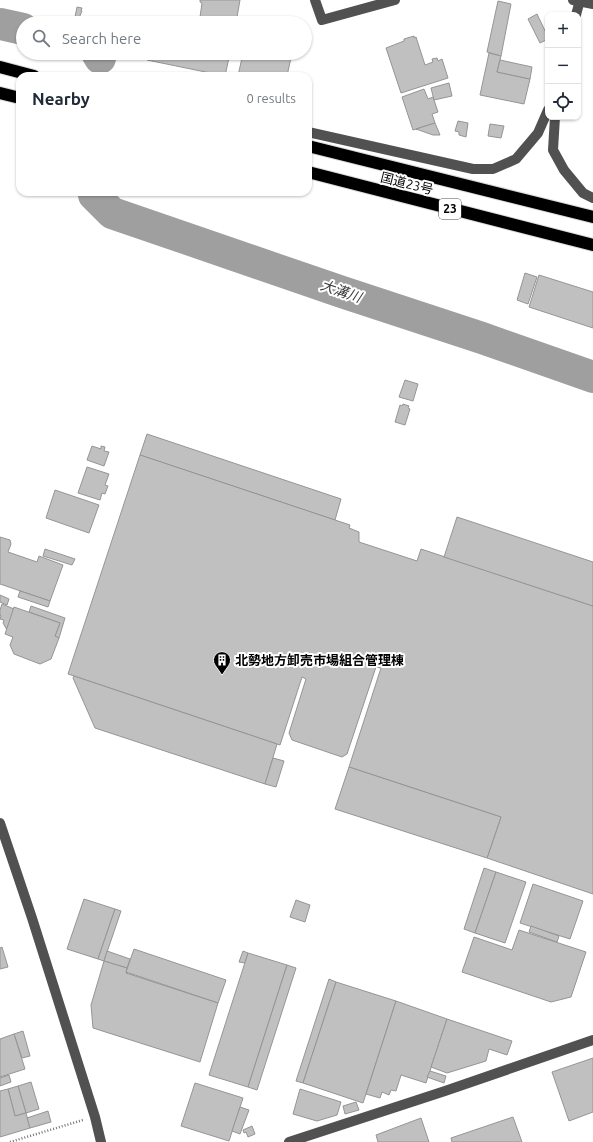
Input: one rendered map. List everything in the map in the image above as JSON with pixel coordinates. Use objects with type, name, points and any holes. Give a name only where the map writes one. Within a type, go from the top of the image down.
[{"type":"highway","points":[[0,67],[19,72]]},
{"type":"highway","points":[[0,93],[16,99]]},
{"type":"highway","name":"国道23号","points":[[312,147],[593,217]]},
{"type":"highway","name":"国道23号","points":[[312,173],[593,245]]},
{"type":"street","points":[[316,0],[322,20],[395,0]]},
{"type":"street","points":[[576,12],[578,0],[593,4]]},
{"type":"street","points":[[0,99],[16,100]]},
{"type":"street","points":[[312,133],[473,169],[493,169],[516,159],[538,133],[545,117]]},
{"type":"street","points":[[555,120],[553,150],[568,176],[583,193],[593,198]]},
{"type":"street","points":[[0,823],[102,1142]]},
{"type":"street","points":[[289,1142],[593,1040]]},
{"type":"path","points":[[10,1142],[95,1117]]},
{"type":"building","points":[[200,0],[240,0],[237,16],[200,16],[202,3]]},
{"type":"building","points":[[498,1],[511,4],[501,56],[487,52]]},
{"type":"building","points":[[77,7],[82,8],[80,16],[75,16]]},
{"type":"building","points":[[537,14],[545,31],[545,40],[540,43],[528,19]]},
{"type":"building","points":[[414,36],[414,38],[416,37],[425,65],[433,62],[432,59],[437,58],[438,61],[442,59],[448,78],[401,93],[386,48]]},
{"type":"building","points":[[489,53],[501,56],[497,72],[530,79],[524,104],[480,95]]},
{"type":"building","points":[[147,60],[228,60],[226,72],[206,72]]},
{"type":"building","points":[[241,60],[290,60],[288,72],[239,72]]},
{"type":"building","points":[[500,60],[532,67],[530,79],[497,72]]},
{"type":"building","points":[[449,83],[452,96],[434,100],[431,88]]},
{"type":"building","points":[[424,89],[428,99],[433,97],[438,112],[432,114],[435,123],[413,130],[402,97]]},
{"type":"building","points":[[458,121],[468,123],[466,137],[459,135],[459,132],[455,131]]},
{"type":"building","points":[[435,123],[440,135],[433,135],[416,129]]},
{"type":"building","points":[[490,124],[504,126],[501,138],[488,136]]},
{"type":"building","points":[[525,273],[537,277],[528,304],[517,300]]},
{"type":"building","points":[[539,275],[593,292],[593,328],[529,307]]},
{"type":"building","points":[[405,380],[418,384],[413,401],[399,397]]},
{"type":"building","points":[[403,404],[409,406],[408,408],[410,409],[405,425],[395,422],[400,405],[402,406]]},
{"type":"building","points":[[147,434],[341,499],[335,520],[140,455]]},
{"type":"building","points":[[92,446],[101,449],[101,446],[105,447],[104,451],[109,452],[104,466],[87,460]]},
{"type":"building","name":"北勢地方卸売市場組合管理棟","points":[[140,455],[350,525],[349,528],[359,532],[359,542],[417,561],[421,549],[593,606],[593,894],[487,858],[501,817],[349,767],[381,668],[376,667],[347,754],[342,757],[292,740],[289,733],[306,679],[302,677],[280,745],[68,674]]},
{"type":"building","points":[[87,467],[109,474],[105,485],[108,486],[105,494],[102,493],[100,500],[78,493]]},
{"type":"building","points":[[55,490],[99,505],[89,533],[46,518]]},
{"type":"building","points":[[457,517],[593,562],[593,606],[444,557]]},
{"type":"building","points":[[0,537],[10,540],[11,544],[8,552],[37,562],[39,556],[63,565],[50,601],[0,584]]},
{"type":"building","points":[[45,549],[75,559],[72,565],[43,556]]},
{"type":"building","points":[[20,591],[50,601],[48,607],[18,597]]},
{"type":"building","points":[[0,595],[9,599],[7,605],[0,602]]},
{"type":"building","points":[[2,604],[14,609],[7,630],[3,623],[4,620],[0,619]]},
{"type":"building","points":[[31,606],[65,618],[59,638],[55,636],[60,623],[29,612]]},
{"type":"building","points":[[14,607],[60,623],[55,636],[59,638],[51,659],[40,664],[14,654],[10,645],[13,637],[5,634]]},
{"type":"building","points":[[74,676],[277,744],[265,784],[95,728],[73,678]]},
{"type":"building","points":[[273,758],[284,761],[276,787],[265,784]]},
{"type":"building","points":[[349,767],[501,817],[487,858],[335,809]]},
{"type":"building","points":[[484,868],[496,872],[475,933],[464,929]]},
{"type":"building","points":[[496,872],[526,882],[505,943],[475,933]]},
{"type":"building","points":[[533,884],[583,901],[570,939],[520,923]]},
{"type":"building","points":[[84,899],[115,909],[98,959],[67,949]]},
{"type":"building","points":[[296,900],[310,905],[305,922],[290,917]]},
{"type":"building","points":[[115,909],[121,911],[104,961],[98,959]]},
{"type":"building","points":[[531,926],[559,936],[557,942],[529,932]]},
{"type":"building","points":[[519,930],[586,952],[571,997],[551,1002],[462,972],[474,937],[512,950]]},
{"type":"building","points":[[2,947],[8,967],[0,969],[0,948]]},
{"type":"building","points":[[134,949],[226,980],[218,1003],[126,972]]},
{"type":"building","points":[[107,951],[130,959],[127,968],[104,961]]},
{"type":"building","points":[[243,951],[248,953],[245,963],[239,962]]},
{"type":"building","points":[[248,953],[287,965],[248,1087],[209,1075]]},
{"type":"building","points":[[104,961],[127,968],[126,973],[218,1003],[200,1062],[93,1028],[91,1005]]},
{"type":"building","points":[[287,965],[296,968],[257,1090],[248,1087]]},
{"type":"building","points":[[329,979],[336,982],[303,1083],[296,1081]]},
{"type":"building","points":[[336,982],[396,1001],[363,1103],[303,1083]]},
{"type":"building","points":[[396,1001],[447,1019],[426,1083],[401,1075],[396,1091],[391,1090],[389,1095],[382,1092],[380,1098],[366,1094]]},
{"type":"building","points":[[447,1019],[512,1041],[507,1055],[489,1049],[486,1061],[447,1073],[431,1067]]},
{"type":"building","points":[[23,1031],[30,1056],[22,1058],[14,1034]]},
{"type":"building","points":[[14,1034],[25,1069],[0,1077],[0,1039]]},
{"type":"building","points":[[593,1058],[593,1112],[569,1121],[552,1072]]},
{"type":"building","points":[[430,1071],[446,1076],[444,1083],[427,1077]]},
{"type":"building","points":[[9,1075],[11,1082],[0,1086],[0,1078]]},
{"type":"building","points":[[31,1082],[39,1109],[26,1113],[18,1086]]},
{"type":"building","points":[[195,1083],[243,1098],[229,1141],[181,1126]]},
{"type":"building","points":[[18,1086],[26,1113],[15,1116],[8,1089]]},
{"type":"building","points":[[8,1089],[15,1116],[26,1113],[30,1128],[0,1137],[0,1091]]},
{"type":"building","points":[[300,1089],[341,1102],[337,1115],[317,1121],[293,1114]]},
{"type":"building","points":[[356,1102],[359,1110],[345,1114],[343,1106]]},
{"type":"building","points":[[240,1107],[249,1110],[240,1134],[232,1131]]},
{"type":"building","points":[[48,1111],[51,1122],[30,1128],[27,1118]]},
{"type":"building","points":[[513,1117],[522,1142],[452,1142],[451,1138]]},
{"type":"building","points":[[421,1118],[429,1142],[378,1142],[376,1135]]},
{"type":"building","points":[[252,1126],[255,1134],[248,1137],[246,1132],[244,1133],[243,1130]]},
{"type":"waterway","name":"大溝川","points":[[0,24],[16,27]]},
{"type":"waterway","name":"大溝川","points":[[95,196],[112,213],[593,377]]},
{"type":"place","name":"北勢地方卸売市場組合管理棟","points":[[222,675]]}]
